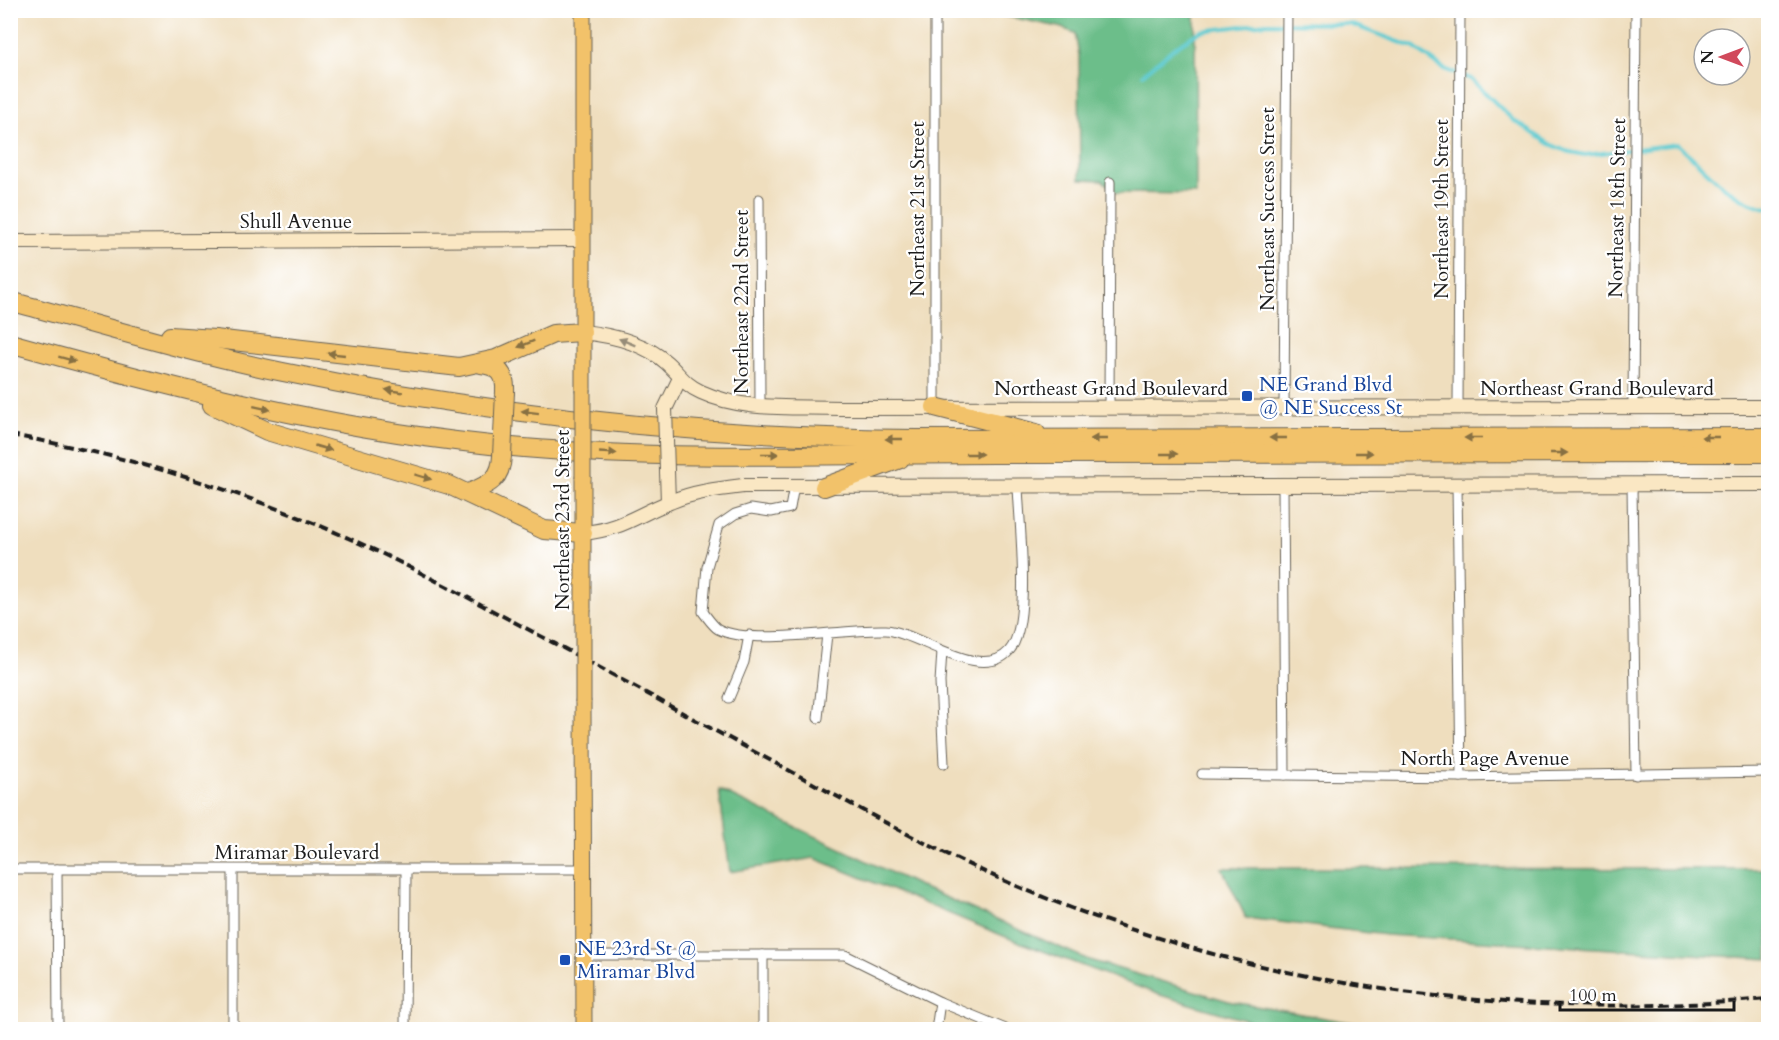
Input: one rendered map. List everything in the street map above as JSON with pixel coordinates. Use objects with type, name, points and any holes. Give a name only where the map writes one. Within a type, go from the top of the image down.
[{"type":"highway","points":[[10,301],[283,372],[538,413],[818,437],[1058,440],[1768,437]]},
{"type":"highway","points":[[132,334],[215,339],[459,367],[481,364],[553,334],[582,332]]},
{"type":"highway","points":[[10,343],[184,391],[316,420],[522,448],[618,454],[1768,453]]},
{"type":"highway","points":[[470,493],[492,483],[502,468],[505,392],[503,375],[498,369],[481,364]]},
{"type":"highway","points":[[184,391],[267,431],[470,493],[523,522],[544,530],[583,533]]},
{"type":"highway","points":[[935,407],[1058,440]]},
{"type":"highway","points":[[824,487],[915,454]]},
{"type":"main road","name":"Northeast 23rd Street","points":[[584,10],[582,239],[584,1029]]},
{"type":"main road","name":"Shull Avenue","points":[[10,242],[582,239]]},
{"type":"main road","name":"Northeast Grand Boulevard","points":[[582,332],[606,334],[647,351],[667,363],[679,380],[701,392],[726,401],[760,405],[1284,408],[1768,407]]},
{"type":"main road","points":[[668,502],[665,409],[679,380]]},
{"type":"main road","points":[[583,533],[604,531],[631,522],[668,502],[713,490],[743,486],[1768,484]]},
{"type":"street","name":"Northeast 21st Street","points":[[935,10],[935,407]]},
{"type":"street","name":"Northeast Success Street","points":[[1284,408],[1287,10]]},
{"type":"street","name":"Northeast 19th Street","points":[[1458,408],[1460,10]]},
{"type":"street","name":"Northeast 18th Street","points":[[1633,407],[1636,10]]},
{"type":"street","points":[[1109,406],[1110,182]]},
{"type":"street","name":"Northeast 22nd Street","points":[[759,199],[760,405]]},
{"type":"street","points":[[1283,485],[1286,775]]},
{"type":"street","points":[[1457,485],[1461,777]]},
{"type":"street","points":[[1632,485],[1636,776]]},
{"type":"street","points":[[794,486],[790,508],[771,512],[751,509],[735,514],[719,525],[707,567],[703,612],[718,629],[749,635],[827,634],[872,629],[897,631],[942,651],[976,662],[998,659],[1010,651],[1023,606],[1018,486]]},
{"type":"street","points":[[818,718],[827,634]]},
{"type":"street","points":[[729,698],[744,662],[749,635]]},
{"type":"street","points":[[942,651],[940,682],[944,764]]},
{"type":"street","name":"North Page Avenue","points":[[1202,774],[1461,777],[1636,776],[1768,772]]},
{"type":"street","name":"Miramar Boulevard","points":[[10,868],[584,870]]},
{"type":"street","points":[[57,869],[58,1029]]},
{"type":"street","points":[[233,1029],[234,870]]},
{"type":"street","points":[[405,1029],[406,871]]},
{"type":"street","points":[[584,955],[845,955],[940,1002],[1008,1029]]},
{"type":"street","points":[[763,955],[763,1029]]},
{"type":"street","points":[[936,1029],[940,1002]]},
{"type":"green space","points":[[980,11],[1195,11],[1196,194],[1117,193],[1102,180],[1080,179],[1079,55],[1075,33],[1059,27]]},
{"type":"green space","points":[[719,790],[919,886],[1089,960],[1232,1002],[1388,1029],[1293,1029],[1252,1022],[1160,995],[1011,939],[814,858],[730,872]]},
{"type":"green space","points":[[1222,868],[1768,869],[1768,959],[1386,935],[1246,918]]},
{"type":"waterway","points":[[1143,74],[1175,47],[1201,31],[1267,23],[1350,24],[1413,47],[1444,69],[1471,79],[1513,120],[1550,144],[1566,151],[1585,155],[1678,144],[1731,192],[1755,205],[1768,208]]},
{"type":"railway","points":[[10,435],[50,442],[167,471],[243,496],[341,535],[386,555],[451,589],[929,845],[984,872],[1104,920],[1196,949],[1289,972],[1383,989],[1477,1000],[1573,1005],[1670,1005],[1768,999]]},
{"type":"place","name":"NE Grand Blvd @ NE Success St","points":[[1247,396]]},
{"type":"place","name":"NE 23rd St @ Miramar Blvd","points":[[565,960]]}]
